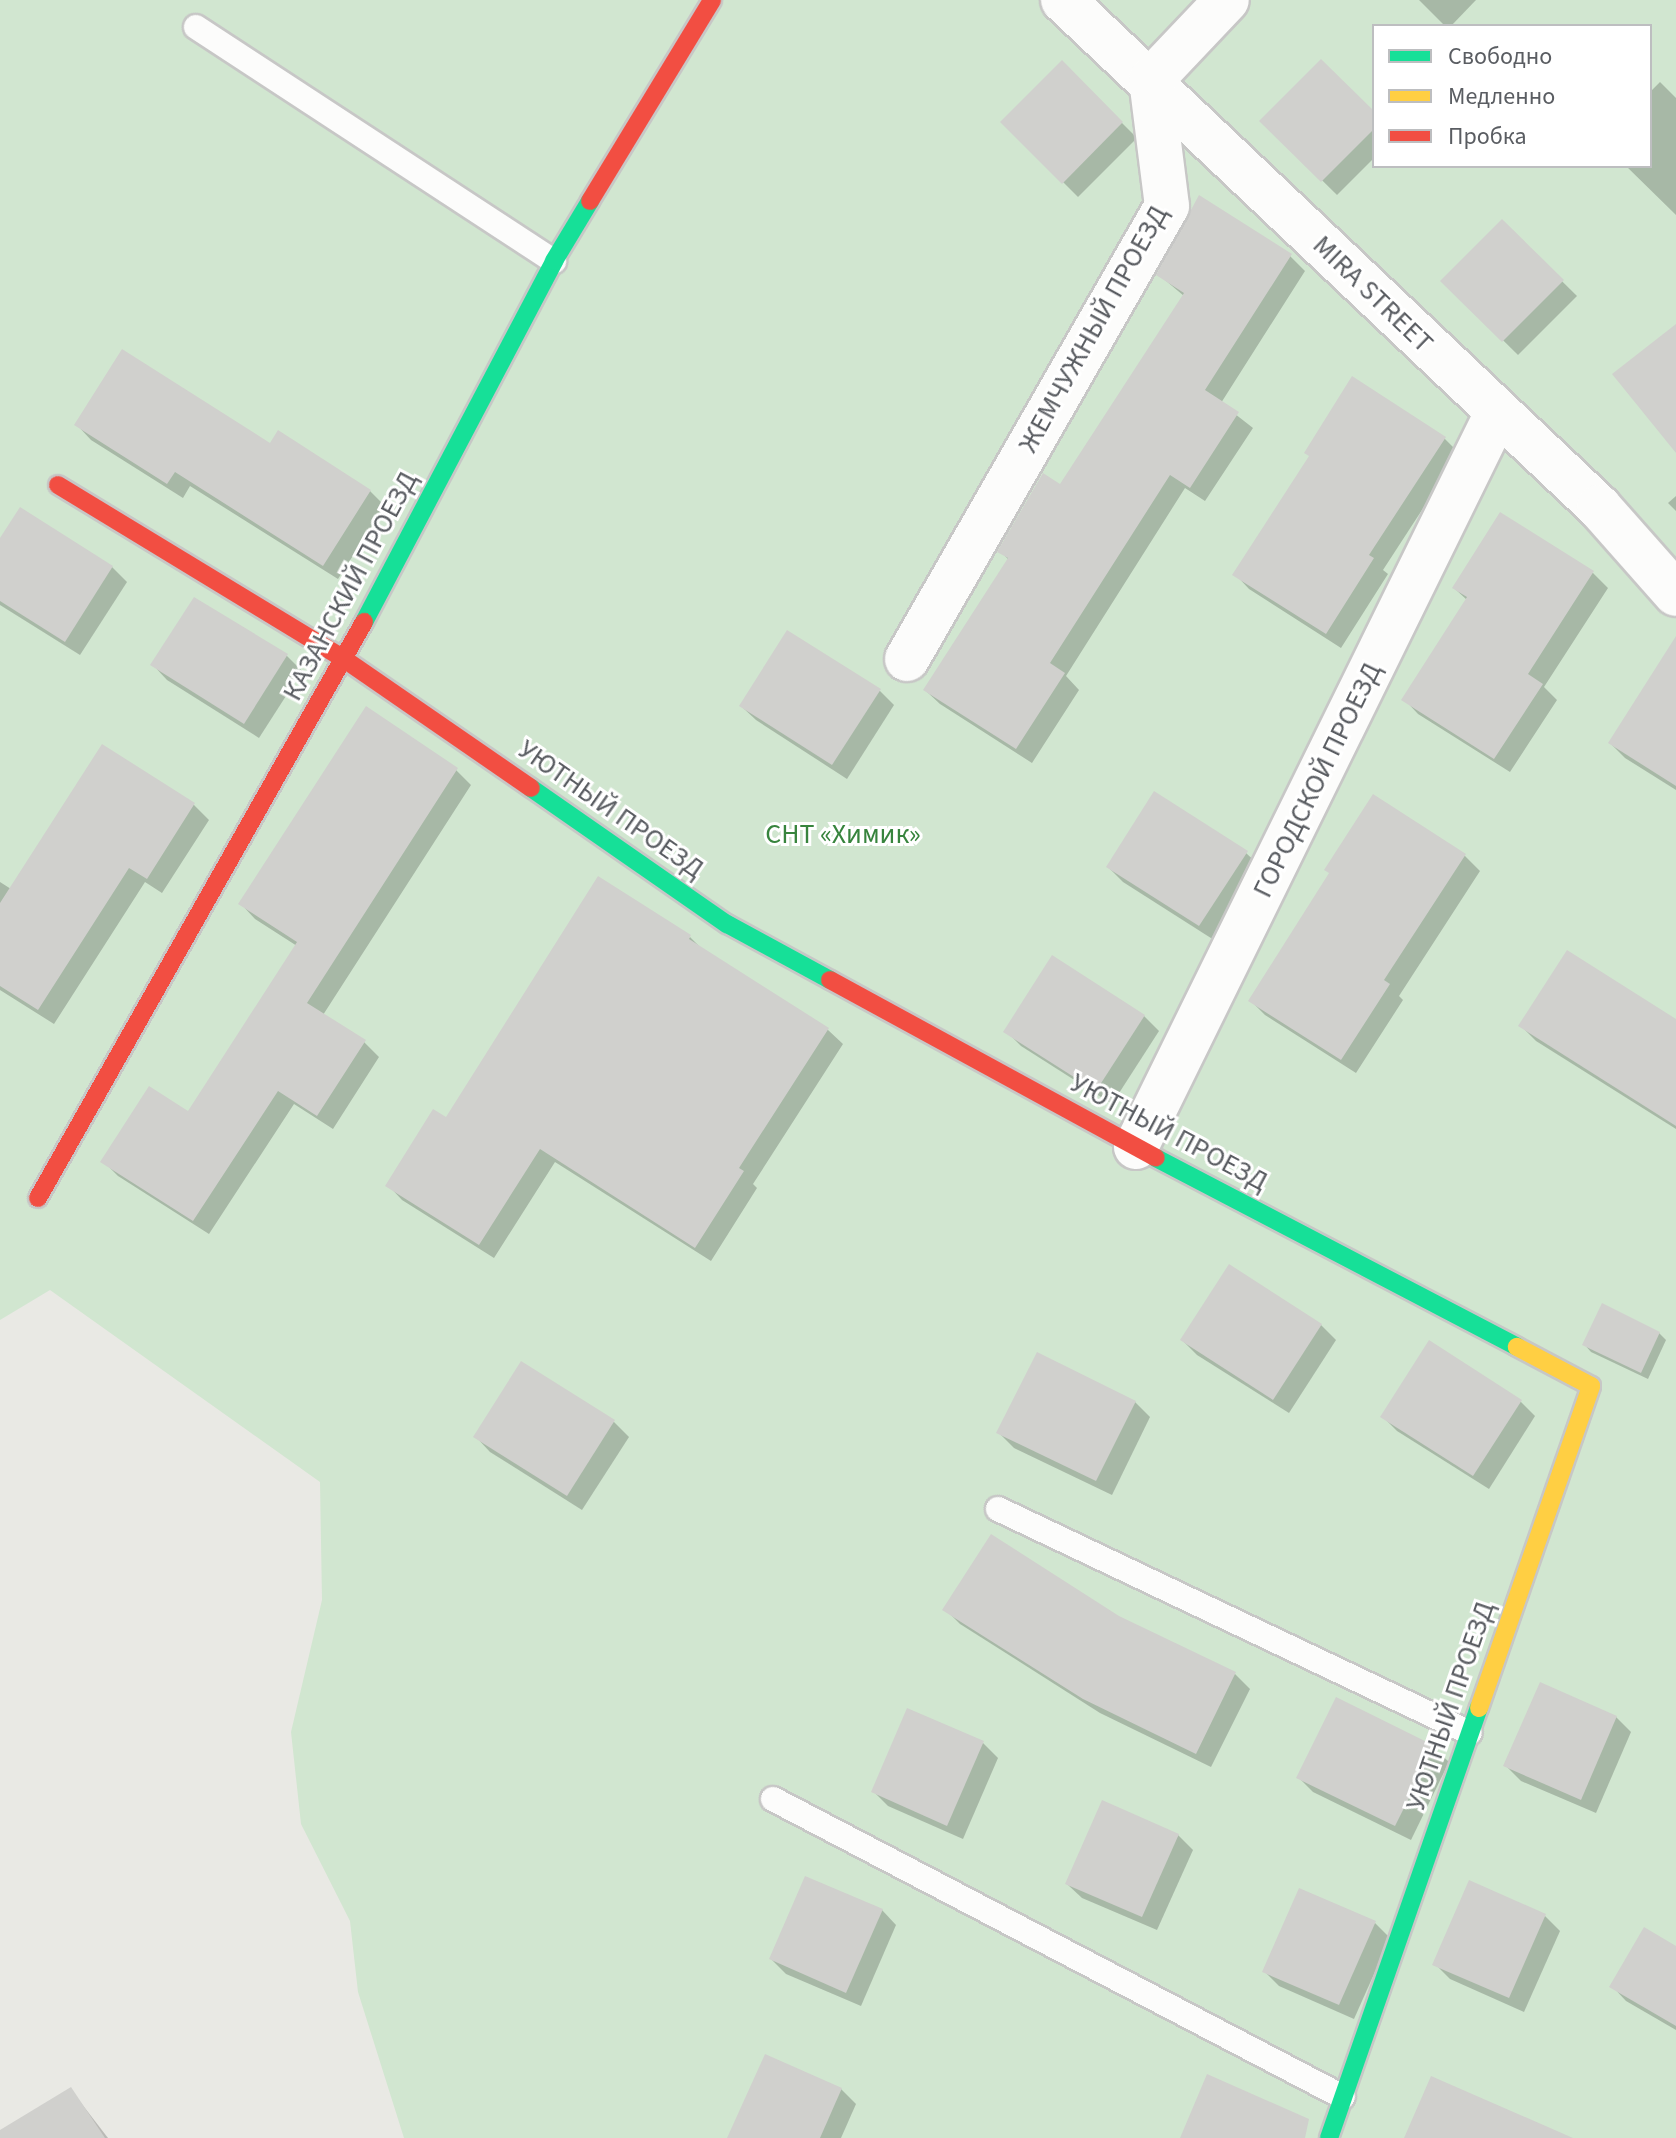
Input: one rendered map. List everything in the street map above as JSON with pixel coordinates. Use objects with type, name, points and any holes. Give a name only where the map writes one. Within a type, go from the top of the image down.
[{"type":"street","name":"КАЗАНСКИЙ ПРОЕЗД","points":[[38,1198],[344,659],[554,261],[712,0]]},
{"type":"street","name":"MIRA STREET","points":[[1063,0],[1599,507],[1676,594]]},
{"type":"street","points":[[1151,80],[1227,0]]},
{"type":"street","name":"ЖЕМЧУЖНЫЙ ПРОЕЗД","points":[[907,659],[1167,206],[1151,80]]},
{"type":"street","name":"ГОРОДСКОЙ ПРОЕЗД","points":[[1136,1147],[1497,413]]},
{"type":"street","name":"УЮТНЫЙ ПРОЕЗД","points":[[58,485],[344,659],[727,924],[1136,1147],[1591,1386],[1329,2138]]},
{"type":"lane","points":[[196,27],[554,261]]},
{"type":"lane","points":[[998,1509],[1470,1733]]},
{"type":"lane","points":[[773,1799],[1343,2097]]},
{"type":"green space","name":"СНТ «Химик»","points":[[0,0],[1676,0],[1676,2138],[404,2138],[358,1992],[350,1921],[301,1824],[291,1732],[322,1600],[320,1482],[50,1290],[0,1320]]},
{"type":"building","points":[[1321,59],[1372,109],[1372,131],[1321,182],[1259,121]]},
{"type":"building","points":[[1062,60],[1123,122],[1062,184],[1000,122]]},
{"type":"building","points":[[1199,195],[1292,254],[1205,390],[1239,412],[1190,488],[1170,475],[1050,663],[1065,673],[1016,749],[923,690],[1008,558],[997,552],[1043,473],[1060,484],[1184,293],[1156,275]]},
{"type":"building","points":[[1502,219],[1564,280],[1502,342],[1440,281]]},
{"type":"building","points":[[1676,324],[1676,453],[1612,374]]},
{"type":"building","points":[[122,349],[270,443],[278,430],[371,490],[323,566],[175,472],[167,484],[74,425]]},
{"type":"building","points":[[1352,376],[1446,437],[1369,555],[1374,558],[1326,634],[1232,575],[1309,456],[1304,453]]},
{"type":"building","points":[[20,507],[113,566],[65,642],[0,601],[0,538]]},
{"type":"building","points":[[1500,512],[1594,571],[1528,674],[1543,684],[1494,759],[1401,700],[1467,597],[1452,588]]},
{"type":"building","points":[[194,597],[288,654],[244,724],[150,665]]},
{"type":"building","points":[[787,630],[881,689],[832,765],[739,706]]},
{"type":"building","points":[[1676,636],[1676,786],[1608,743]]},
{"type":"building","points":[[366,706],[458,768],[307,1003],[366,1040],[317,1116],[278,1091],[193,1221],[100,1162],[149,1086],[188,1111],[297,942],[238,904]]},
{"type":"building","points":[[102,744],[195,803],[147,879],[129,868],[38,1010],[0,986],[0,903]]},
{"type":"building","points":[[1154,791],[1248,851],[1199,926],[1106,867]]},
{"type":"building","points":[[1373,794],[1466,854],[1384,980],[1390,984],[1341,1060],[1248,1001],[1329,873],[1324,870]]},
{"type":"building","points":[[598,876],[691,935],[689,939],[829,1028],[739,1168],[744,1171],[695,1248],[540,1149],[479,1245],[385,1186],[433,1109],[446,1117]]},
{"type":"building","points":[[1567,950],[1676,1019],[1676,1126],[1518,1026]]},
{"type":"building","points":[[1052,955],[1145,1015],[1096,1091],[1003,1032]]},
{"type":"building","points":[[1229,1264],[1322,1324],[1273,1400],[1180,1340]]},
{"type":"building","points":[[1602,1303],[1660,1332],[1641,1373],[1582,1345]]},
{"type":"building","points":[[1429,1340],[1522,1400],[1473,1476],[1380,1417]]},
{"type":"building","points":[[1037,1352],[1136,1401],[1096,1481],[996,1433]]},
{"type":"building","points":[[521,1361],[615,1420],[567,1496],[473,1437]]},
{"type":"building","points":[[991,1534],[1119,1616],[1236,1672],[1196,1754],[1083,1699],[942,1610]]},
{"type":"building","points":[[1540,1682],[1617,1716],[1581,1800],[1503,1766]]},
{"type":"building","points":[[1336,1697],[1435,1746],[1395,1826],[1296,1778]]},
{"type":"building","points":[[907,1708],[984,1741],[947,1826],[871,1792]]},
{"type":"building","points":[[1102,1800],[1179,1834],[1142,1917],[1065,1884]]},
{"type":"building","points":[[805,1876],[883,1909],[846,1993],[769,1959]]},
{"type":"building","points":[[1469,1880],[1546,1914],[1509,1998],[1432,1965]]},
{"type":"building","points":[[1299,1888],[1376,1921],[1339,2005],[1262,1972]]},
{"type":"building","points":[[1644,1927],[1676,1946],[1676,2026],[1609,1987]]},
{"type":"building","points":[[765,2054],[842,2088],[820,2138],[727,2138]]},
{"type":"building","points":[[1207,2074],[1309,2119],[1305,2138],[1180,2138]]},
{"type":"building","points":[[1431,2076],[1573,2138],[1404,2138]]},
{"type":"building","points":[[71,2087],[105,2138],[0,2138],[0,2130]]},
{"type":"traffic: fast","points":[[364,622],[554,261],[590,201]]},
{"type":"traffic: fast","points":[[531,788],[727,924],[830,980]]},
{"type":"traffic: fast","points":[[1156,1158],[1517,1347]]},
{"type":"traffic: fast","points":[[1329,2138],[1479,1708]]},
{"type":"traffic: slow","points":[[1479,1708],[1591,1386],[1517,1347]]},
{"type":"traffic: jam","points":[[590,201],[712,0]]},
{"type":"traffic: jam","points":[[58,485],[344,659],[531,788]]},
{"type":"traffic: jam","points":[[38,1198],[364,622]]},
{"type":"traffic: jam","points":[[830,980],[1156,1158]]}]
